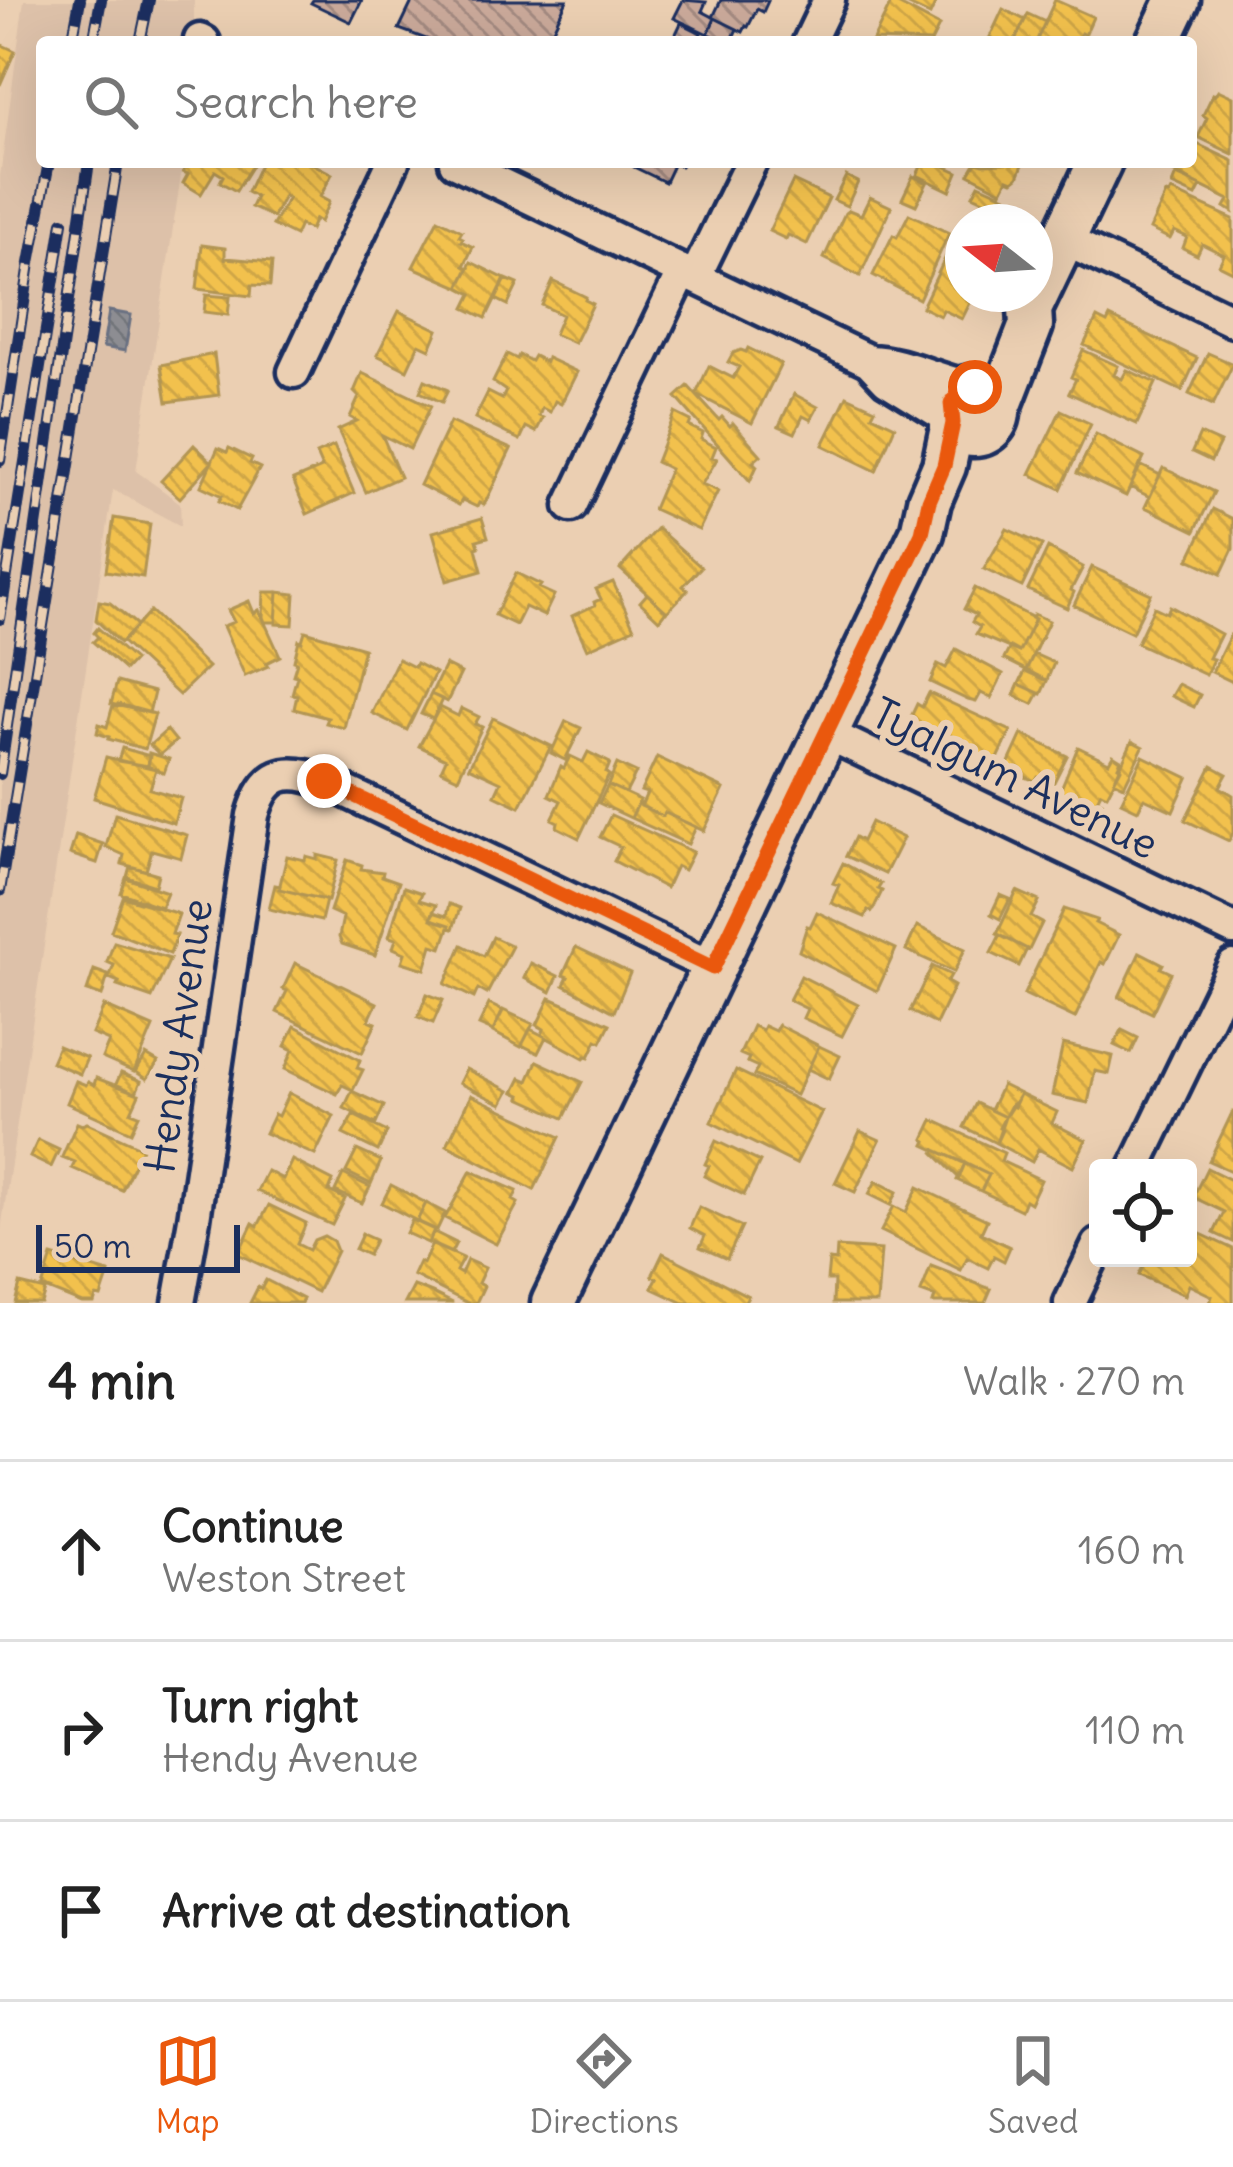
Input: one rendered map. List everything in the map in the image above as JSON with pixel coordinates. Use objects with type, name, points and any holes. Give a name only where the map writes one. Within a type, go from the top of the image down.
[{"type":"street","points":[[812,36],[829,0]]},
{"type":"street","points":[[1161,36],[1178,0]]},
{"type":"street","points":[[294,372],[389,168]]},
{"type":"street","points":[[467,168],[869,361],[892,362],[936,379],[973,410]]},
{"type":"street","points":[[572,506],[748,168]]},
{"type":"street","points":[[553,1303],[922,533],[946,511],[973,410],[1017,316],[1030,309],[1097,168]]},
{"type":"street","points":[[1063,239],[1233,321]]},
{"type":"street","name":"Tyalgum Avenue","points":[[826,734],[1233,929]]},
{"type":"street","name":"Hendy Avenue","points":[[178,1303],[253,815],[262,789],[258,773],[292,773],[324,781],[713,968]]},
{"type":"street","points":[[1140,1159],[1233,966]]},
{"type":"street","points":[[1070,1303],[1089,1264]]},
{"type":"shaded area","points":[[24,0],[194,0],[194,36],[36,36],[36,168],[182,168],[136,471],[180,503],[181,526],[113,490],[0,1236],[0,176]]},
{"type":"building: Homes","points":[[898,0],[932,0],[936,2],[930,15]]},
{"type":"building: Homes","points":[[1055,0],[1093,17],[1085,35],[1039,36]]},
{"type":"building: Homes","points":[[892,1],[939,26],[934,36],[875,36]]},
{"type":"building: Homes","points":[[1003,9],[1025,20],[1017,36],[990,36]]},
{"type":"building: Homes","points":[[1028,14],[1045,22],[1039,36],[1017,36]]},
{"type":"building: Homes","points":[[0,44],[15,51],[0,85]]},
{"type":"building: Homes","points":[[1218,90],[1233,97],[1233,154],[1198,137],[1207,118],[1203,115]]},
{"type":"building: Homes","points":[[1197,144],[1233,161],[1233,212],[1225,207],[1229,200],[1171,171],[1197,168]]},
{"type":"building: Homes","points":[[185,168],[250,168],[236,191],[220,182],[223,176],[215,171],[201,194],[183,183],[188,174],[183,172]]},
{"type":"building: Homes","points":[[258,168],[320,168],[332,174],[320,197],[329,202],[320,222],[315,219],[310,230],[300,225],[295,236],[273,225],[288,198],[284,196],[273,217],[251,207],[256,197],[247,192]]},
{"type":"building: Homes","points":[[920,168],[958,172],[950,191],[917,175]]},
{"type":"building: Homes","points":[[972,168],[1022,168],[1002,191],[969,174]]},
{"type":"building: Homes","points":[[1176,175],[1201,186],[1196,196],[1172,185]]},
{"type":"building: Homes","points":[[846,176],[858,182],[847,206],[834,200]]},
{"type":"building: Homes","points":[[913,176],[927,183],[916,205],[902,199]]},
{"type":"building: Homes","points":[[793,181],[829,198],[807,244],[769,231]]},
{"type":"building: Homes","points":[[979,184],[1006,196],[1003,204],[992,204],[973,195]]},
{"type":"building: Homes","points":[[1171,191],[1233,219],[1233,272],[1219,265],[1224,255],[1202,244],[1197,255],[1183,248],[1187,237],[1174,231],[1170,239],[1150,229]]},
{"type":"building: Homes","points":[[870,197],[891,207],[860,276],[824,258],[845,213],[861,215]]},
{"type":"building: Homes","points":[[909,214],[945,231],[945,242],[919,299],[873,275],[893,235],[897,237]]},
{"type":"building: Homes","points":[[438,219],[462,231],[461,241],[473,247],[459,287],[413,267]]},
{"type":"building: Homes","points":[[202,245],[225,248],[225,258],[272,262],[270,286],[252,285],[251,296],[197,289]]},
{"type":"building: Homes","points":[[945,259],[945,311],[940,316],[922,307]]},
{"type":"building: Homes","points":[[471,262],[505,279],[486,318],[465,308],[472,294],[459,287]]},
{"type":"building: Homes","points":[[506,279],[518,284],[508,305],[496,299]]},
{"type":"building: Homes","points":[[553,281],[593,304],[574,343],[554,334],[562,315],[542,305]]},
{"type":"building: Homes","points":[[206,295],[230,297],[228,315],[204,312]]},
{"type":"building: Homes","points":[[399,311],[438,330],[430,349],[419,344],[407,370],[377,355]]},
{"type":"building: Homes","points":[[1110,317],[1197,358],[1182,391],[1084,345],[1097,318],[1107,323]]},
{"type":"building: Homes","points":[[748,348],[781,364],[752,423],[696,394],[709,366],[733,378],[739,367],[728,362],[733,353]]},
{"type":"building: Homes","points":[[1083,350],[1118,366],[1114,375],[1122,379],[1127,370],[1156,383],[1137,424],[1069,393]]},
{"type":"building: Homes","points":[[1208,353],[1233,364],[1213,405],[1189,394]]},
{"type":"building: Homes","points":[[214,354],[219,395],[167,402],[161,365]]},
{"type":"building: Homes","points":[[507,354],[531,361],[534,356],[546,362],[547,358],[577,372],[561,404],[555,401],[550,412],[542,408],[536,432],[526,427],[520,440],[475,418],[488,392],[502,399],[506,391],[493,382]]},
{"type":"building: Homes","points":[[362,373],[431,406],[410,449],[382,435],[400,477],[366,492],[338,430],[357,421],[350,417]]},
{"type":"building: Homes","points":[[425,380],[448,390],[442,402],[420,392]]},
{"type":"building: Homes","points":[[688,386],[719,420],[733,423],[761,455],[753,462],[757,466],[750,481],[676,397]]},
{"type":"building: Homes","points":[[794,394],[818,407],[811,420],[803,416],[795,433],[779,426]]},
{"type":"building: Homes","points":[[847,396],[875,409],[872,415],[895,426],[876,471],[823,445]]},
{"type":"building: Homes","points":[[1061,410],[1091,424],[1061,489],[1030,474]]},
{"type":"building: Homes","points":[[675,413],[691,421],[689,426],[703,433],[701,439],[716,447],[712,457],[717,459],[702,484],[718,491],[699,530],[653,509],[670,469],[656,462]]},
{"type":"building: Homes","points":[[450,422],[511,449],[484,505],[462,500],[459,505],[420,485]]},
{"type":"building: Homes","points":[[1096,434],[1144,458],[1126,496],[1077,473]]},
{"type":"building: Homes","points":[[1200,434],[1220,443],[1211,461],[1192,452]]},
{"type":"building: Homes","points":[[194,445],[212,462],[180,498],[161,481]]},
{"type":"building: Homes","points":[[334,446],[354,493],[307,514],[293,480],[322,468],[316,454]]},
{"type":"building: Homes","points":[[218,448],[227,452],[229,448],[260,468],[237,510],[201,486]]},
{"type":"building: Homes","points":[[1140,465],[1160,475],[1150,497],[1130,487]]},
{"type":"building: Homes","points":[[1163,468],[1214,492],[1195,531],[1145,507]]},
{"type":"building: Homes","points":[[1213,509],[1233,519],[1233,549],[1221,574],[1189,559]]},
{"type":"building: Homes","points":[[114,518],[150,524],[143,577],[106,571]]},
{"type":"building: Homes","points":[[482,518],[488,537],[477,540],[476,548],[482,571],[447,581],[433,532]]},
{"type":"building: Homes","points":[[657,528],[701,567],[667,612],[620,569]]},
{"type":"building: Homes","points":[[1007,529],[1042,545],[1022,587],[984,569]]},
{"type":"building: Homes","points":[[1048,548],[1083,567],[1067,608],[1028,590]]},
{"type":"building: Homes","points":[[1092,567],[1151,594],[1132,633],[1074,605]]},
{"type":"building: Homes","points":[[516,573],[554,595],[544,616],[525,607],[516,625],[495,615]]},
{"type":"building: Homes","points":[[613,582],[634,628],[587,649],[572,616],[595,605],[601,599],[596,589]]},
{"type":"building: Homes","points":[[975,588],[1035,619],[1019,652],[976,634],[980,627],[972,622],[976,615],[964,609]]},
{"type":"building: Homes","points":[[264,592],[278,592],[276,622],[265,622],[263,617]]},
{"type":"building: Homes","points":[[278,592],[295,594],[293,625],[276,624]]},
{"type":"building: Homes","points":[[647,594],[666,611],[659,620],[640,602]]},
{"type":"building: Homes","points":[[99,601],[110,603],[137,625],[120,643],[96,620]]},
{"type":"building: Homes","points":[[249,601],[254,613],[259,610],[280,656],[245,676],[223,626],[234,622],[228,610]]},
{"type":"building: Homes","points":[[1170,606],[1221,634],[1206,675],[1137,643],[1154,607],[1167,613]]},
{"type":"building: Homes","points":[[150,611],[208,667],[179,695],[122,642]]},
{"type":"building: Homes","points":[[1034,614],[1049,621],[1026,670],[1004,659],[1010,647],[1019,652]]},
{"type":"building: Homes","points":[[98,628],[134,660],[125,670],[93,642]]},
{"type":"building: Homes","points":[[305,631],[364,648],[344,728],[326,723],[328,718],[294,709],[294,661]]},
{"type":"building: Homes","points":[[1233,636],[1233,682],[1212,672]]},
{"type":"building: Homes","points":[[956,649],[1003,674],[991,698],[981,693],[976,702],[968,700],[930,682],[938,664],[946,668]]},
{"type":"building: Homes","points":[[1034,654],[1054,663],[1047,680],[1026,670]]},
{"type":"building: Homes","points":[[398,659],[435,673],[407,730],[372,713]]},
{"type":"building: Homes","points":[[445,665],[461,673],[447,702],[431,694]]},
{"type":"building: Homes","points":[[1025,671],[1047,681],[1041,694],[1019,684]]},
{"type":"building: Homes","points":[[117,682],[154,692],[149,713],[111,704]]},
{"type":"building: Homes","points":[[1019,684],[1039,693],[1033,704],[1014,695]]},
{"type":"building: Homes","points":[[1178,684],[1200,695],[1194,707],[1171,696]]},
{"type":"building: Homes","points":[[929,693],[1011,731],[995,765],[907,725],[917,704],[922,707]]},
{"type":"building: Homes","points":[[431,694],[442,699],[433,719],[421,714]]},
{"type":"building: Homes","points":[[113,705],[155,714],[145,749],[97,733],[99,724],[107,727]]},
{"type":"building: Homes","points":[[440,707],[458,716],[461,708],[479,717],[475,724],[482,727],[458,778],[441,770],[446,759],[419,746]]},
{"type":"building: Homes","points":[[493,718],[551,746],[520,807],[495,795],[501,782],[469,767]]},
{"type":"building: Homes","points":[[566,721],[581,728],[565,760],[551,753]]},
{"type":"building: Homes","points":[[167,730],[176,741],[160,755],[150,745]]},
{"type":"building: Homes","points":[[1022,734],[1067,756],[1053,784],[1006,769]]},
{"type":"building: Homes","points":[[1132,741],[1143,747],[1124,786],[1114,781]]},
{"type":"building: Homes","points":[[1078,747],[1109,762],[1113,755],[1121,760],[1107,795],[1101,792],[1097,800],[1102,802],[1096,815],[1058,796]]},
{"type":"building: Homes","points":[[122,748],[150,756],[148,766],[118,761]]},
{"type":"building: Homes","points":[[588,752],[610,763],[609,775],[579,838],[557,827],[552,819],[561,801],[549,795],[570,756],[583,762]]},
{"type":"building: Homes","points":[[149,753],[169,759],[164,773],[148,766]]},
{"type":"building: Homes","points":[[1143,756],[1188,778],[1173,811],[1144,798],[1138,810],[1121,802]]},
{"type":"building: Homes","points":[[106,757],[156,769],[150,789],[181,798],[174,823],[94,798]]},
{"type":"building: Homes","points":[[657,757],[724,789],[704,831],[641,806],[647,793],[641,791]]},
{"type":"building: Homes","points":[[617,764],[636,773],[626,793],[608,785]]},
{"type":"building: Homes","points":[[1212,766],[1227,774],[1220,787],[1233,795],[1229,841],[1185,820]]},
{"type":"building: Homes","points":[[608,785],[640,800],[631,818],[599,803]]},
{"type":"building: Homes","points":[[639,802],[696,827],[688,844],[631,818]]},
{"type":"building: Homes","points":[[115,814],[187,835],[181,858],[152,850],[146,871],[122,864],[124,855],[106,847]]},
{"type":"building: Homes","points":[[611,815],[693,852],[684,870],[676,866],[666,888],[614,861],[621,847],[600,837]]},
{"type":"building: Homes","points":[[871,822],[903,838],[885,874],[846,856],[855,837],[862,841]]},
{"type":"building: Homes","points":[[76,835],[103,844],[97,863],[70,854]]},
{"type":"building: Homes","points":[[317,855],[338,860],[328,901],[279,889],[287,856],[305,860],[306,856],[317,859]]},
{"type":"building: Homes","points":[[347,860],[399,882],[375,955],[342,944],[343,917],[330,911]]},
{"type":"building: Homes","points":[[843,863],[881,884],[872,912],[868,910],[865,917],[831,903],[839,885],[833,883]]},
{"type":"building: Homes","points":[[130,866],[158,874],[155,886],[127,877]]},
{"type":"building: Homes","points":[[126,878],[167,892],[161,907],[121,893]]},
{"type":"building: Homes","points":[[275,885],[326,900],[321,921],[269,909]]},
{"type":"building: Homes","points":[[404,887],[422,893],[419,900],[436,905],[431,919],[450,925],[442,948],[432,945],[425,969],[402,962],[405,953],[393,948],[396,939],[389,937]]},
{"type":"building: Homes","points":[[1017,891],[1039,901],[1031,917],[1042,923],[1029,950],[997,934]]},
{"type":"building: Homes","points":[[1000,895],[1010,899],[1000,919],[991,914]]},
{"type":"building: Homes","points":[[123,897],[179,914],[170,954],[111,931]]},
{"type":"building: Homes","points":[[449,904],[460,908],[453,929],[431,919],[433,912],[446,916]]},
{"type":"building: Homes","points":[[1064,909],[1097,920],[1095,923],[1119,935],[1075,1018],[1024,994]]},
{"type":"building: Homes","points":[[817,912],[896,949],[877,991],[799,951]]},
{"type":"building: Homes","points":[[917,926],[965,949],[954,972],[906,950]]},
{"type":"building: Homes","points":[[1000,935],[1027,949],[1019,966],[991,953]]},
{"type":"building: Homes","points":[[493,937],[512,946],[487,994],[478,989],[474,998],[445,984],[462,945],[484,956]]},
{"type":"building: Homes","points":[[114,942],[170,959],[152,998],[117,986],[119,982],[109,978],[114,965],[107,962]]},
{"type":"building: Homes","points":[[576,947],[630,973],[614,1012],[564,985],[568,977],[563,975]]},
{"type":"building: Homes","points":[[1140,952],[1171,973],[1152,1013],[1119,997]]},
{"type":"building: Homes","points":[[295,963],[377,1003],[369,1020],[376,1023],[362,1053],[277,1012]]},
{"type":"building: Homes","points":[[531,963],[558,976],[551,992],[524,978]]},
{"type":"building: Homes","points":[[932,966],[951,975],[947,982],[954,986],[936,1024],[910,1011]]},
{"type":"building: Homes","points":[[94,970],[108,975],[102,996],[87,991]]},
{"type":"building: Homes","points":[[801,976],[858,1005],[842,1036],[803,1018],[807,1009],[789,1000]]},
{"type":"building: Homes","points":[[427,994],[443,1000],[433,1023],[418,1017]]},
{"type":"building: Homes","points":[[550,998],[610,1024],[589,1057],[542,1035],[544,1029],[537,1025]]},
{"type":"building: Homes","points":[[489,1004],[503,1011],[493,1031],[479,1025]]},
{"type":"building: Homes","points":[[104,1006],[153,1027],[134,1072],[102,1058],[109,1041],[92,1034]]},
{"type":"building: Homes","points":[[503,1010],[533,1024],[521,1047],[493,1032]]},
{"type":"building: Homes","points":[[778,1025],[819,1046],[796,1095],[754,1075],[758,1067],[740,1054],[753,1026],[775,1031]]},
{"type":"building: Homes","points":[[295,1026],[360,1060],[357,1068],[363,1070],[353,1090],[342,1085],[337,1094],[285,1069],[293,1050],[285,1046]]},
{"type":"building: Homes","points":[[530,1029],[546,1037],[538,1053],[522,1045]]},
{"type":"building: Homes","points":[[1122,1030],[1138,1038],[1131,1053],[1114,1045]]},
{"type":"building: Homes","points":[[1063,1044],[1113,1056],[1109,1074],[1095,1071],[1088,1103],[1052,1095]]},
{"type":"building: Homes","points":[[58,1046],[87,1058],[80,1074],[51,1062]]},
{"type":"building: Homes","points":[[819,1046],[840,1056],[829,1079],[808,1069]]},
{"type":"building: Homes","points":[[146,1055],[158,1062],[147,1079],[136,1072]]},
{"type":"building: Homes","points":[[537,1061],[582,1082],[564,1118],[514,1092],[521,1078],[528,1081]]},
{"type":"building: Homes","points":[[466,1069],[509,1091],[502,1104],[459,1083]]},
{"type":"building: Homes","points":[[736,1070],[822,1112],[796,1164],[711,1122]]},
{"type":"building: Homes","points":[[121,1073],[141,1081],[136,1093],[116,1084]]},
{"type":"building: Homes","points":[[96,1078],[139,1094],[131,1112],[139,1115],[131,1132],[67,1103],[76,1081],[94,1085]]},
{"type":"building: Homes","points":[[1002,1085],[1020,1094],[1005,1117],[990,1110]]},
{"type":"building: Homes","points":[[352,1091],[384,1106],[376,1124],[344,1108]]},
{"type":"building: Homes","points":[[289,1093],[334,1116],[315,1155],[265,1133]]},
{"type":"building: Homes","points":[[1020,1094],[1057,1112],[1052,1123],[1086,1140],[1073,1167],[1038,1149],[1032,1162],[996,1143],[999,1128]]},
{"type":"building: Homes","points":[[471,1095],[560,1137],[534,1190],[447,1145]]},
{"type":"building: Homes","points":[[976,1103],[1005,1117],[996,1143],[964,1127]]},
{"type":"building: Homes","points":[[1233,1111],[1233,1172],[1209,1161]]},
{"type":"building: Homes","points":[[353,1115],[387,1132],[378,1151],[343,1134]]},
{"type":"building: Homes","points":[[933,1120],[1004,1153],[1001,1161],[1041,1180],[1030,1203],[1025,1200],[1021,1210],[981,1191],[989,1175],[925,1145]]},
{"type":"building: Homes","points":[[77,1123],[142,1148],[122,1190],[72,1168],[75,1162],[62,1157]]},
{"type":"building: Homes","points":[[860,1131],[880,1140],[855,1192],[835,1183]]},
{"type":"building: Homes","points":[[38,1140],[59,1150],[51,1167],[30,1157]]},
{"type":"building: Homes","points":[[716,1141],[760,1162],[744,1195],[704,1176]]},
{"type":"building: Homes","points":[[357,1150],[381,1161],[371,1184],[346,1172]]},
{"type":"building: Homes","points":[[934,1153],[965,1163],[959,1178]]},
{"type":"building: Homes","points":[[292,1160],[333,1181],[329,1191],[345,1199],[332,1225],[257,1191],[267,1171],[283,1179]]},
{"type":"building: Homes","points":[[965,1163],[989,1175],[981,1191],[957,1180]]},
{"type":"building: Homes","points":[[1207,1168],[1233,1181],[1233,1242],[1214,1233],[1224,1212],[1197,1199]]},
{"type":"building: Homes","points":[[471,1171],[517,1191],[513,1200],[518,1203],[496,1244],[445,1218]]},
{"type":"building: Homes","points":[[343,1174],[370,1187],[362,1203],[335,1191]]},
{"type":"building: Homes","points":[[876,1181],[897,1192],[891,1205],[869,1194]]},
{"type":"building: Homes","points":[[391,1185],[426,1203],[417,1221],[382,1203]]},
{"type":"building: Homes","points":[[918,1187],[987,1220],[981,1233],[1010,1247],[1004,1261],[994,1256],[988,1268],[967,1258],[961,1270],[881,1231],[894,1206],[906,1212]]},
{"type":"building: Homes","points":[[426,1203],[445,1213],[437,1230],[417,1221]]},
{"type":"building: Homes","points":[[269,1205],[306,1223],[297,1244],[309,1250],[314,1240],[324,1236],[333,1241],[337,1251],[317,1292],[238,1254],[253,1223],[258,1226]]},
{"type":"building: Homes","points":[[699,1207],[742,1227],[727,1259],[700,1247],[705,1236],[690,1228]]},
{"type":"building: Homes","points":[[412,1220],[434,1230],[428,1243],[406,1233]]},
{"type":"building: Homes","points":[[434,1232],[456,1243],[451,1253],[428,1243]]},
{"type":"building: Homes","points":[[1197,1232],[1233,1249],[1233,1303],[1210,1302],[1212,1296],[1189,1285],[1185,1295],[1139,1275],[1143,1267],[1197,1267]]},
{"type":"building: Homes","points":[[362,1234],[375,1240],[368,1255],[355,1249]]},
{"type":"building: Homes","points":[[432,1244],[463,1258],[456,1271],[461,1274],[467,1260],[485,1268],[476,1303],[413,1275]]},
{"type":"building: Homes","points":[[837,1247],[881,1250],[877,1303],[833,1303],[834,1280],[827,1280],[829,1260],[836,1261]]},
{"type":"building: Homes","points":[[663,1253],[748,1296],[744,1303],[684,1303],[652,1288]]},
{"type":"building: Homes","points":[[52,1256],[109,1273],[101,1297],[96,1296],[94,1303],[82,1303],[42,1287]]},
{"type":"building: Homes","points":[[931,1266],[991,1289],[985,1303],[933,1303],[935,1297],[921,1292]]},
{"type":"building: Homes","points":[[266,1280],[303,1299],[301,1303],[250,1303]]},
{"type":"building: Homes","points":[[20,1284],[45,1290],[41,1303],[15,1303]]},
{"type":"building: Homes","points":[[414,1286],[432,1293],[453,1303],[405,1303]]},
{"type":"building: Industry","points":[[109,311],[131,315],[125,351],[103,347]]},
{"type":"building: Other","points":[[362,0],[351,22],[311,3]]},
{"type":"building: Other","points":[[413,0],[567,0],[550,36],[418,36],[399,29]]},
{"type":"building: Other","points":[[683,0],[706,2],[702,11],[715,18],[708,34],[674,18]]},
{"type":"building: Other","points":[[721,0],[768,1],[743,32],[713,17]]},
{"type":"building: Other","points":[[715,18],[737,29],[734,36],[708,34]]},
{"type":"building: Other","points":[[681,23],[701,33],[700,36],[675,36]]},
{"type":"building: Other","points":[[636,168],[672,168],[665,182]]},
{"type":"railway","points":[[73,36],[80,0]]},
{"type":"railway","points":[[94,36],[101,0]]},
{"type":"railway","points":[[141,36],[149,0]]},
{"type":"railway","points":[[0,461],[48,168]]},
{"type":"railway","points":[[0,774],[88,168]]},
{"type":"railway","points":[[0,891],[117,168]]},
{"type":"railway","points":[[0,619],[63,222]]},
{"type":"route","points":[[324,781],[713,968],[922,533],[944,466],[953,423],[951,403],[962,390],[975,387]]}]
